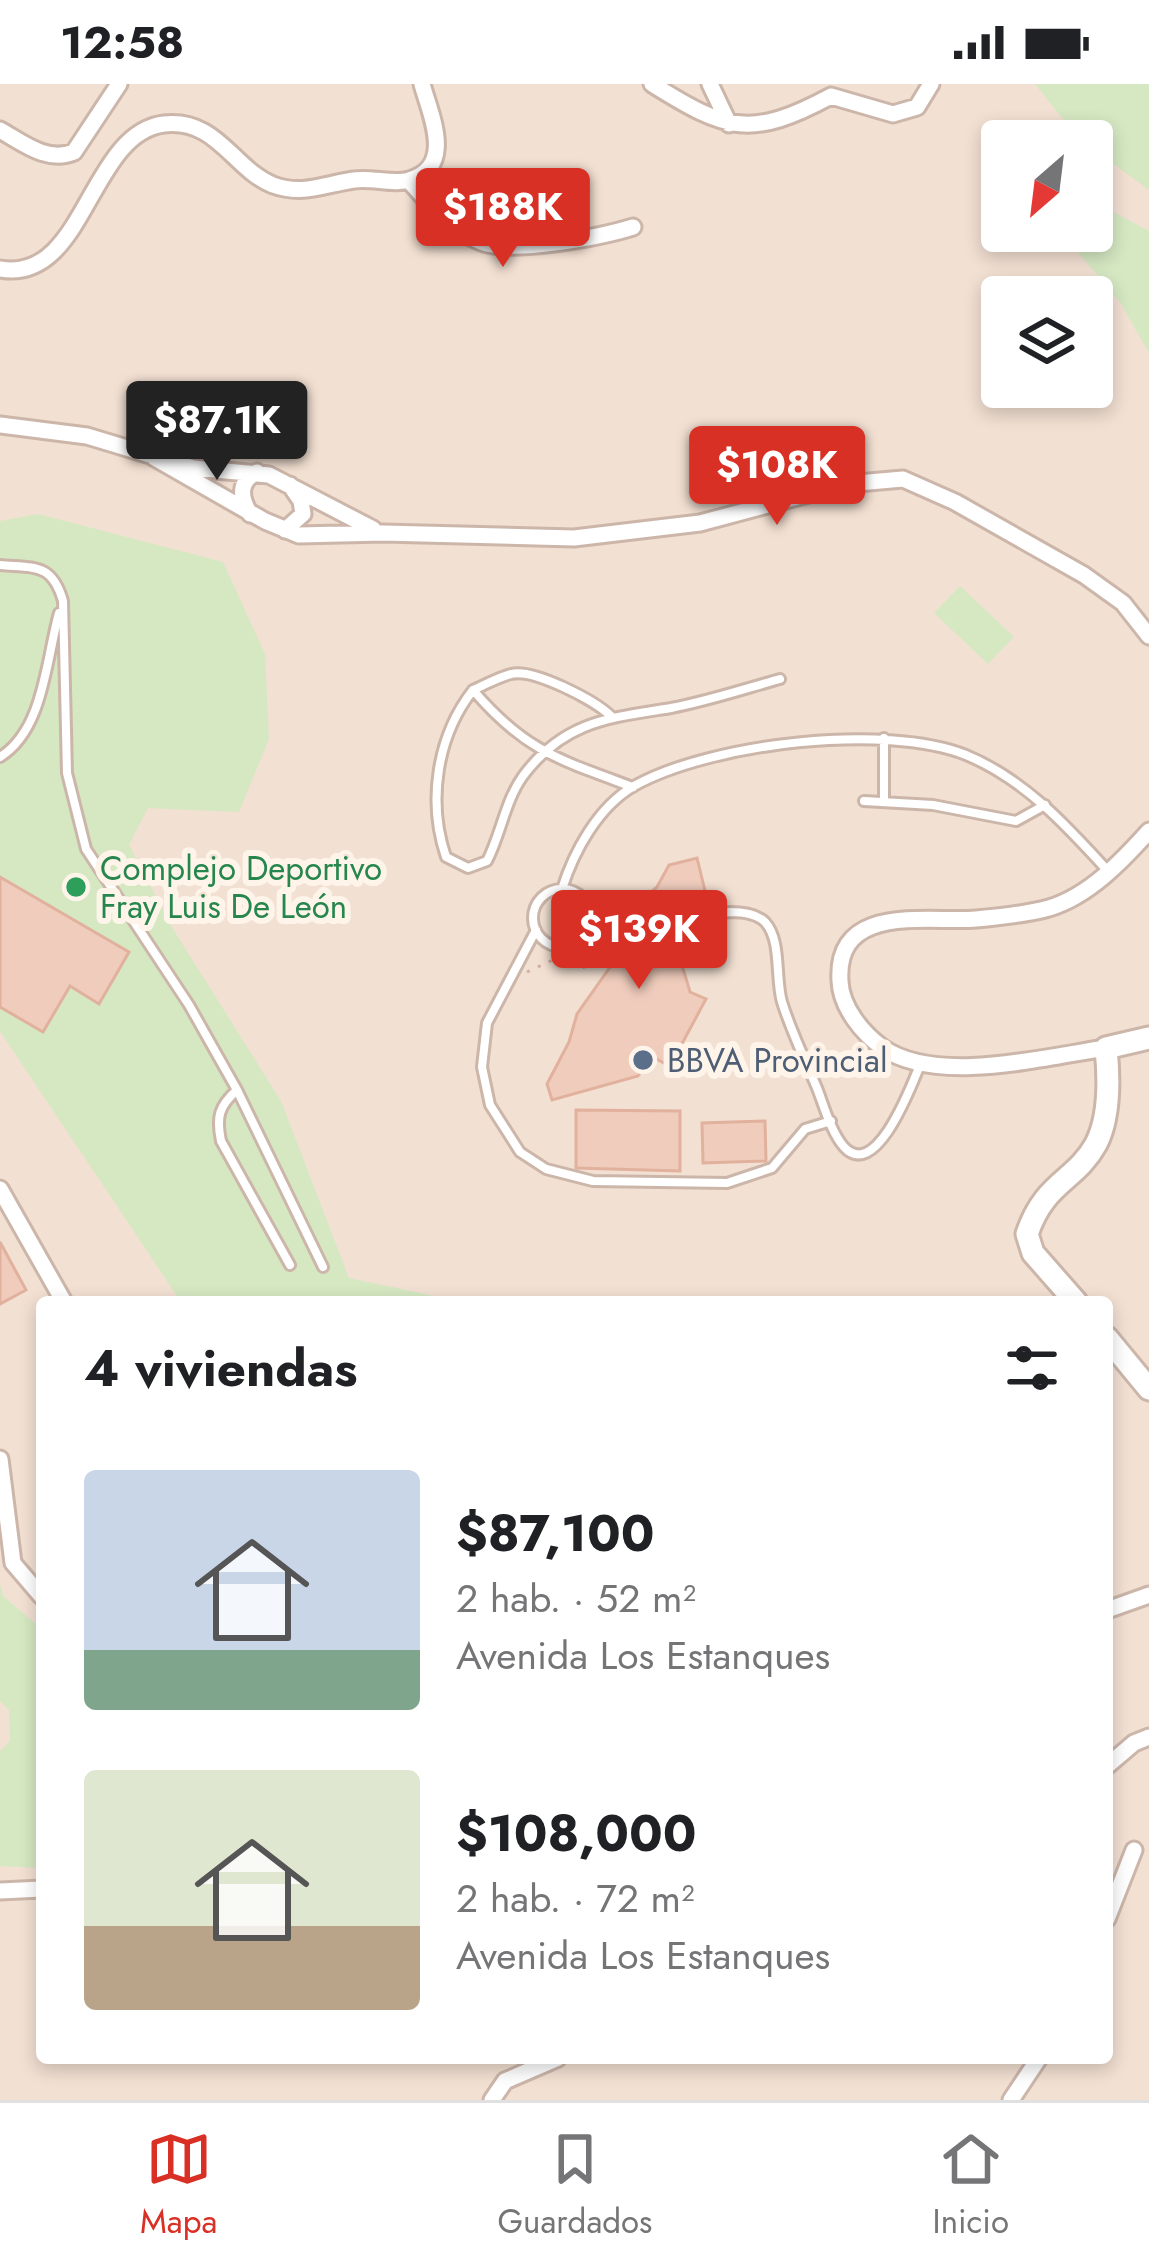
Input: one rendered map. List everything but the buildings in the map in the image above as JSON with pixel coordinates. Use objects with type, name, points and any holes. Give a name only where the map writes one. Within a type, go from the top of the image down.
[{"type":"street","points":[[0,130],[45,154],[62,157],[74,152],[119,84]]},
{"type":"street","points":[[0,269],[11,271],[32,264],[58,248],[114,157],[148,128],[164,124],[200,129],[256,176],[290,190],[310,191],[369,178],[409,181],[436,155],[439,136],[422,84]]},
{"type":"street","points":[[652,84],[699,113],[728,124],[783,122],[833,90],[893,114],[917,107],[932,84]]},
{"type":"street","points":[[710,84],[728,124]]},
{"type":"street","points":[[409,181],[447,223],[486,245],[591,240],[633,227]]},
{"type":"street","points":[[0,425],[87,436],[193,468],[257,472],[288,482],[357,524],[383,533]]},
{"type":"street","points":[[153,458],[250,514],[299,535],[574,538],[700,523],[846,484],[903,479],[955,502],[1084,575],[1123,603],[1149,636]]},
{"type":"street","points":[[250,514],[242,489],[244,481],[257,472]]},
{"type":"street","points":[[285,530],[298,521],[303,507],[288,482]]},
{"type":"street","points":[[1149,831],[1108,871],[1054,907],[975,919],[881,922],[855,937],[840,966],[839,985],[853,1018],[879,1045],[920,1065],[999,1064],[1149,1039]]},
{"type":"street","points":[[1071,1296],[1033,1253],[1027,1234],[1045,1195],[1096,1143],[1109,1074],[1106,1048]]},
{"type":"street","points":[[0,1189],[61,1296]]},
{"type":"street","points":[[1113,1345],[1149,1389]]},
{"type":"street","points":[[0,1459],[13,1563],[36,1591]]},
{"type":"street","points":[[1113,1608],[1149,1595]]},
{"type":"street","points":[[1113,1761],[1149,1737]]},
{"type":"street","points":[[1113,1904],[1134,1850]]},
{"type":"street","points":[[0,1891],[36,1888]]},
{"type":"street","points":[[492,2100],[505,2081],[544,2064]]},
{"type":"street","points":[[1011,2100],[1035,2064]]},
{"type":"lane","points":[[0,565],[49,573],[58,583],[67,773],[86,849],[189,1005],[238,1090],[323,1267]]},
{"type":"lane","points":[[0,757],[20,740],[35,712],[62,601]]},
{"type":"lane","points":[[611,716],[594,700],[531,675],[513,673],[473,690],[453,716],[439,767],[436,825],[446,857],[468,868],[487,862],[521,779],[543,751],[570,732],[611,716],[674,707],[780,679]]},
{"type":"lane","points":[[473,690],[525,742],[633,787]]},
{"type":"lane","points":[[884,738],[884,802]]},
{"type":"lane","points":[[562,889],[572,857],[633,787],[741,753],[804,742],[884,738],[933,744],[1012,779],[1045,805],[1108,871]]},
{"type":"lane","points":[[864,801],[933,805],[1016,821],[1045,805]]},
{"type":"lane","points":[[536,930],[545,941],[574,944],[586,933],[591,919],[587,904],[572,890],[562,889],[551,891],[536,905],[536,930],[487,1023],[482,1066],[490,1105],[520,1152],[546,1169],[592,1181],[728,1183],[772,1168],[805,1129],[831,1121]]},
{"type":"lane","points":[[687,955],[697,931],[714,916],[752,914],[767,924],[782,1001],[831,1121],[844,1147],[853,1152],[862,1154],[879,1146],[920,1065]]},
{"type":"lane","points":[[238,1090],[221,1107],[217,1121],[221,1141],[290,1265]]},
{"type":"path","points":[[509,980],[555,959],[581,968],[598,963]]},
{"type":"shaded area","points":[[0,84],[1149,84],[1149,2100],[0,2100]]},
{"type":"green space","points":[[1035,84],[1149,84],[1149,190],[1113,163],[1113,120],[1064,120]]},
{"type":"green space","points":[[1113,212],[1149,231],[1149,353],[1113,294],[1113,276],[1098,276],[1078,252],[1113,252]]},
{"type":"green space","name":"Complejo Deportivo Fray Luis De León","points":[[38,514],[223,562],[265,654],[269,739],[239,812],[148,808],[129,845],[173,929],[281,1101],[349,1278],[434,1296],[177,1296],[0,1031],[0,521]]},
{"type":"green space","points":[[960,586],[1014,637],[988,664],[934,613]]},
{"type":"green space","points":[[0,1584],[3,1596],[36,1624],[36,1868],[0,1866],[0,1751],[10,1741],[9,1710],[0,1701]]},
{"type":"place","name":"Complejo Deportivo Fray Luis De León","points":[[76,887]]},
{"type":"place","name":"BBVA Provincial","points":[[643,1060]]}]
